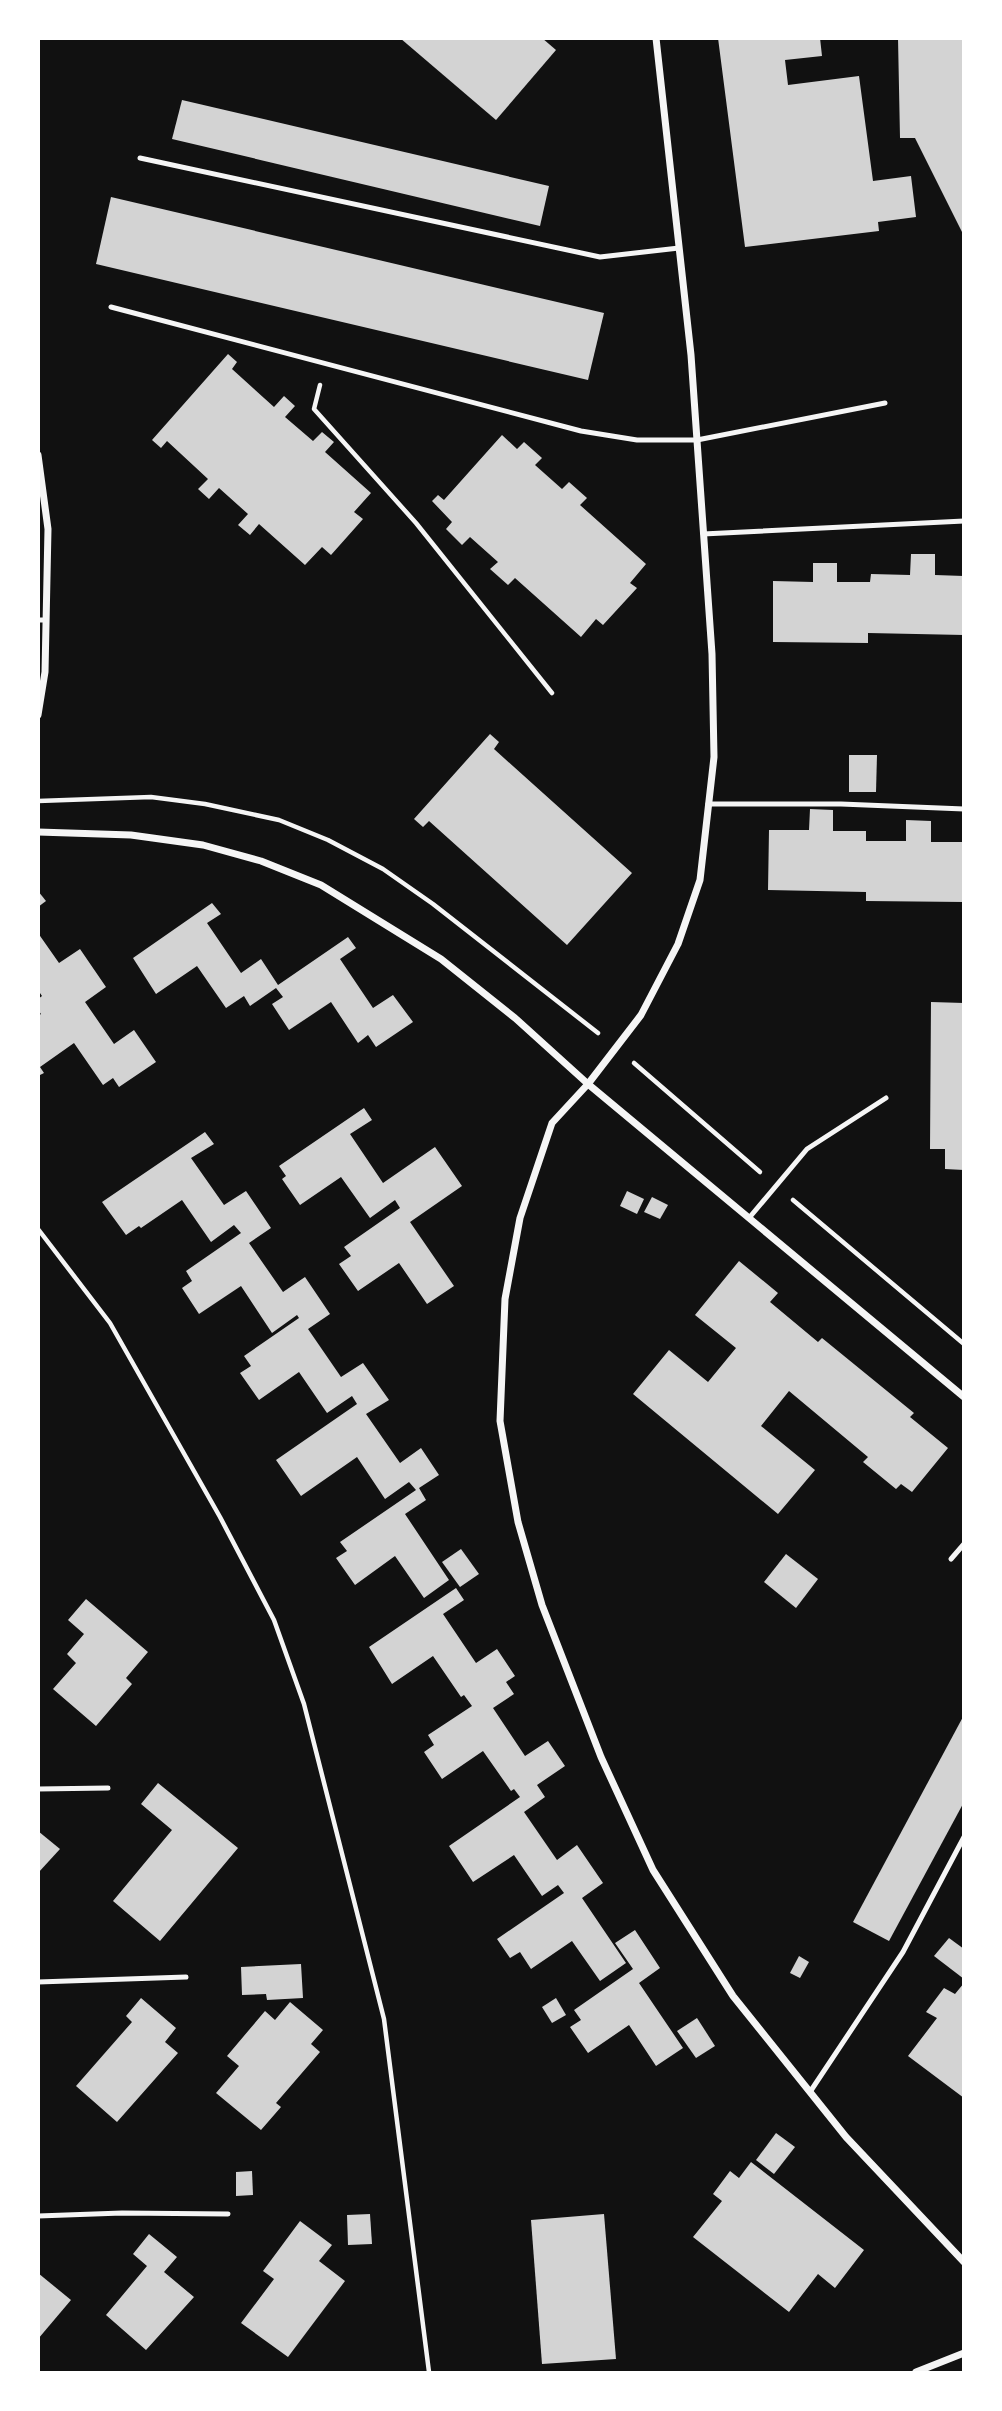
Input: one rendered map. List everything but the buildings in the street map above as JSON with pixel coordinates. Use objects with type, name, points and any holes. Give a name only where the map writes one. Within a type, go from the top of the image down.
[{"type":"street","points":[[656,38],[697,440],[712,666],[714,757],[700,880],[678,944],[641,1015],[588,1084],[552,1123],[520,1218],[505,1299],[500,1421],[518,1521],[542,1605],[591,1732],[653,1870],[733,1996],[846,2137],[964,2262]]},
{"type":"street","points":[[38,455],[48,528],[42,620],[45,672],[38,715]]},
{"type":"street","points":[[38,832],[131,835],[203,845],[261,861],[321,885],[441,959],[515,1018],[588,1084],[964,1397]]},
{"type":"street","points":[[916,2372],[964,2353]]},
{"type":"lane","points":[[140,158],[600,257],[679,248]]},
{"type":"lane","points":[[111,307],[581,430],[637,440],[697,440],[885,403]]},
{"type":"lane","points":[[703,534],[964,522]]},
{"type":"lane","points":[[708,804],[841,804],[964,809]]},
{"type":"lane","points":[[749,1218],[807,1149],[886,1098]]},
{"type":"lane","points":[[951,1559],[964,1544]]},
{"type":"lane","points":[[38,1789],[108,1788]]},
{"type":"lane","points":[[810,2092],[903,1952],[964,1837]]},
{"type":"lane","points":[[38,1982],[186,1977]]},
{"type":"lane","points":[[38,2216],[122,2213],[228,2214]]},
{"type":"path","points":[[326,364],[314,409],[416,523],[552,693]]},
{"type":"path","points":[[38,1229],[110,1323],[220,1517],[274,1620],[304,1704],[384,2019],[429,2372]]}]
